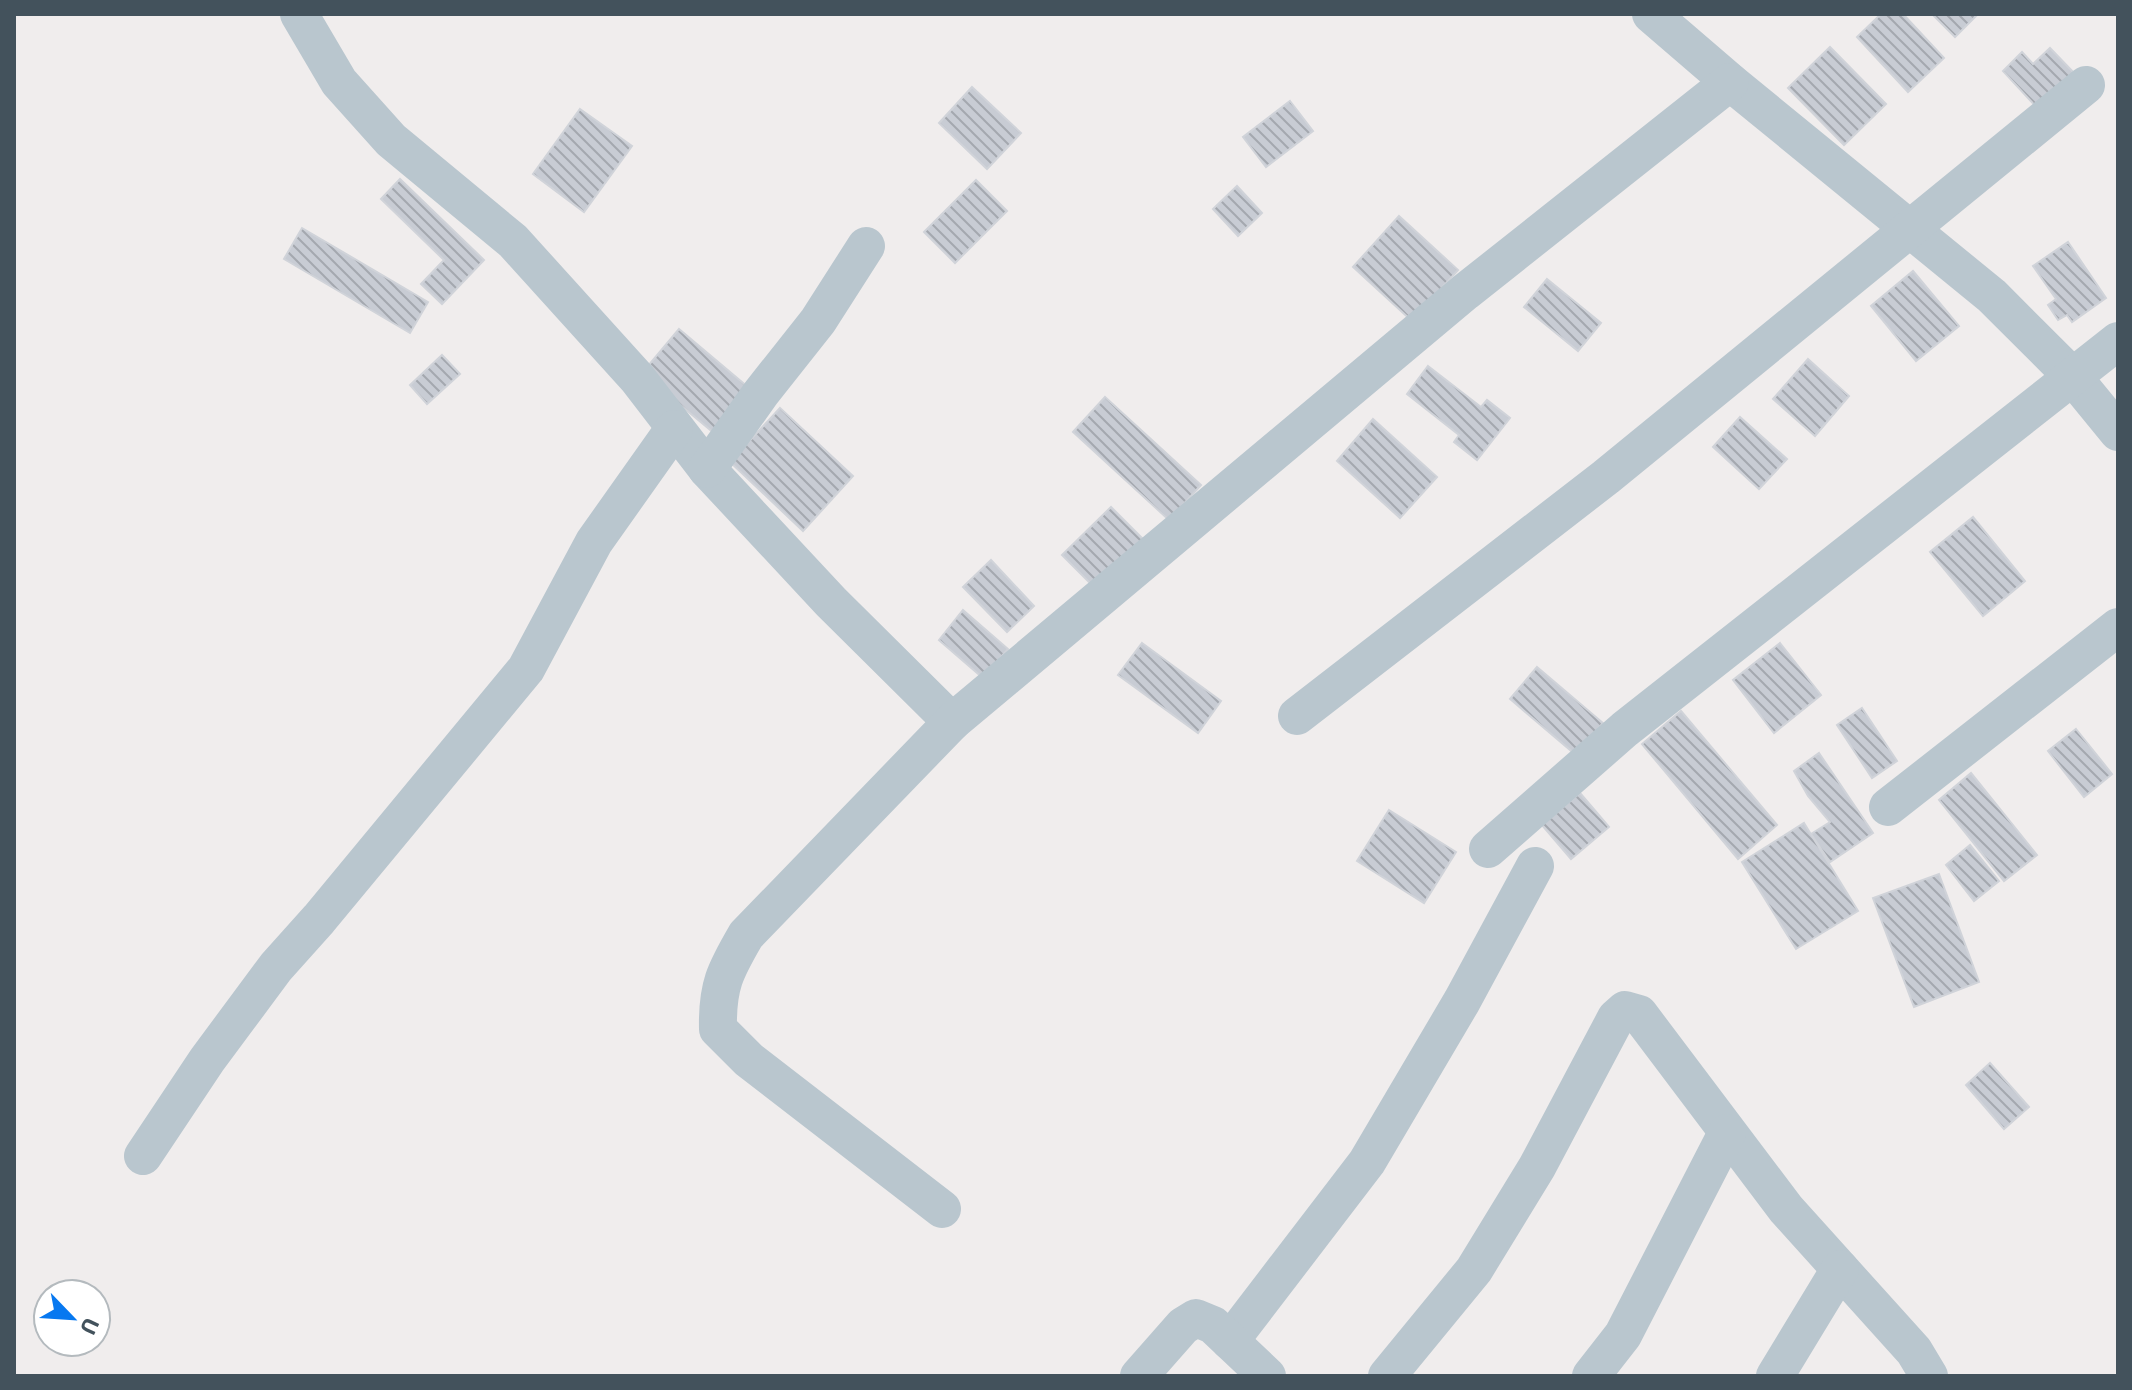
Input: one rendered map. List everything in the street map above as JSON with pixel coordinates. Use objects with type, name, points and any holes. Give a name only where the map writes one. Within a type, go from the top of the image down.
[{"type":"street","points":[[299,14],[339,82],[391,140],[513,241],[637,378],[707,469],[831,602],[952,722]]},
{"type":"street","points":[[1651,14],[1992,296],[2073,377],[2118,432]]},
{"type":"street","points":[[942,1209],[749,1060],[718,1029],[717,997],[727,968],[746,935],[952,722],[1465,292],[1730,82]]},
{"type":"street","points":[[1297,716],[1606,477],[2086,85]]},
{"type":"street","points":[[707,469],[818,321],[866,246]]},
{"type":"street","points":[[1488,849],[1625,729],[2118,341]]},
{"type":"street","points":[[143,1156],[207,1060],[276,967],[526,669],[594,542],[674,429]]},
{"type":"street","points":[[1888,807],[2118,627]]},
{"type":"street","points":[[1230,1341],[1367,1162],[1462,1001],[1535,866]]},
{"type":"street","points":[[1387,1376],[1474,1270],[1537,1167],[1616,1018],[1625,1010],[1639,1014],[1786,1209],[1914,1351],[1929,1376]]},
{"type":"street","points":[[1591,1376],[1623,1335],[1727,1133]]},
{"type":"street","points":[[1775,1376],[1840,1269]]},
{"type":"street","points":[[1139,1376],[1183,1326],[1196,1318],[1213,1325],[1267,1376]]},
{"type":"building","points":[[1881,14],[1903,14],[1944,58],[1908,92],[1857,37]]},
{"type":"building","points":[[1932,14],[1978,14],[1955,37]]},
{"type":"building","points":[[1830,47],[1886,104],[1844,145],[1788,88]]},
{"type":"building","points":[[2050,48],[2076,75],[2039,110],[2003,71],[2022,52],[2033,64]]},
{"type":"building","points":[[972,87],[1021,133],[987,169],[939,123]]},
{"type":"building","points":[[1290,101],[1313,131],[1266,167],[1243,137]]},
{"type":"building","points":[[580,109],[632,146],[584,212],[533,174]]},
{"type":"building","points":[[400,179],[484,260],[442,304],[421,284],[444,260],[381,199]]},
{"type":"building","points":[[976,180],[1007,211],[955,263],[924,232]]},
{"type":"building","points":[[1237,186],[1262,213],[1238,236],[1213,209]]},
{"type":"building","points":[[1399,216],[1458,270],[1412,321],[1353,267]]},
{"type":"building","points":[[302,228],[428,302],[410,333],[284,259]]},
{"type":"building","points":[[2068,242],[2106,298],[2072,322],[2067,315],[2058,320],[2048,305],[2056,299],[2033,266]]},
{"type":"building","points":[[1913,271],[1959,326],[1916,361],[1871,306]]},
{"type":"building","points":[[1547,279],[1601,323],[1578,351],[1524,307]]},
{"type":"building","points":[[679,329],[756,394],[720,438],[642,373]]},
{"type":"building","points":[[442,355],[460,374],[427,404],[410,385]]},
{"type":"building","points":[[1808,359],[1849,396],[1815,436],[1773,399]]},
{"type":"building","points":[[1428,366],[1481,407],[1487,400],[1510,418],[1477,460],[1454,442],[1459,435],[1407,394]]},
{"type":"building","points":[[1105,397],[1201,485],[1169,520],[1073,432]]},
{"type":"building","points":[[780,408],[853,476],[803,531],[730,462]]},
{"type":"building","points":[[1740,417],[1787,459],[1759,489],[1713,447]]},
{"type":"building","points":[[1373,419],[1437,477],[1400,518],[1337,461]]},
{"type":"building","points":[[1111,507],[1145,541],[1097,590],[1062,555]]},
{"type":"building","points":[[1973,517],[2025,581],[1983,616],[1930,552]]},
{"type":"building","points":[[991,560],[1034,606],[1007,632],[963,587]]},
{"type":"building","points":[[963,610],[1008,649],[983,678],[939,640]]},
{"type":"building","points":[[1142,643],[1221,701],[1198,733],[1118,675]]},
{"type":"building","points":[[1780,643],[1821,695],[1774,733],[1733,680]]},
{"type":"building","points":[[1537,667],[1603,723],[1576,755],[1510,699]]},
{"type":"building","points":[[1862,708],[1897,761],[1872,778],[1837,725]]},
{"type":"building","points":[[1681,711],[1777,825],[1738,859],[1642,744]]},
{"type":"building","points":[[2076,729],[2112,774],[2084,797],[2048,751]]},
{"type":"building","points":[[1819,753],[1873,833],[1830,862],[1811,834],[1830,822],[1808,796],[1794,771]]},
{"type":"building","points":[[1971,773],[2037,855],[2004,881],[1939,800]]},
{"type":"building","points":[[1580,793],[1609,827],[1571,859],[1542,825]]},
{"type":"building","points":[[1389,810],[1456,852],[1424,903],[1357,861]]},
{"type":"building","points":[[1804,823],[1858,911],[1796,949],[1742,862]]},
{"type":"building","points":[[1970,845],[1999,881],[1974,901],[1946,865]]},
{"type":"building","points":[[1939,874],[1979,982],[1914,1007],[1873,898]]},
{"type":"building","points":[[1990,1063],[2029,1107],[2004,1129],[1966,1085]]}]
